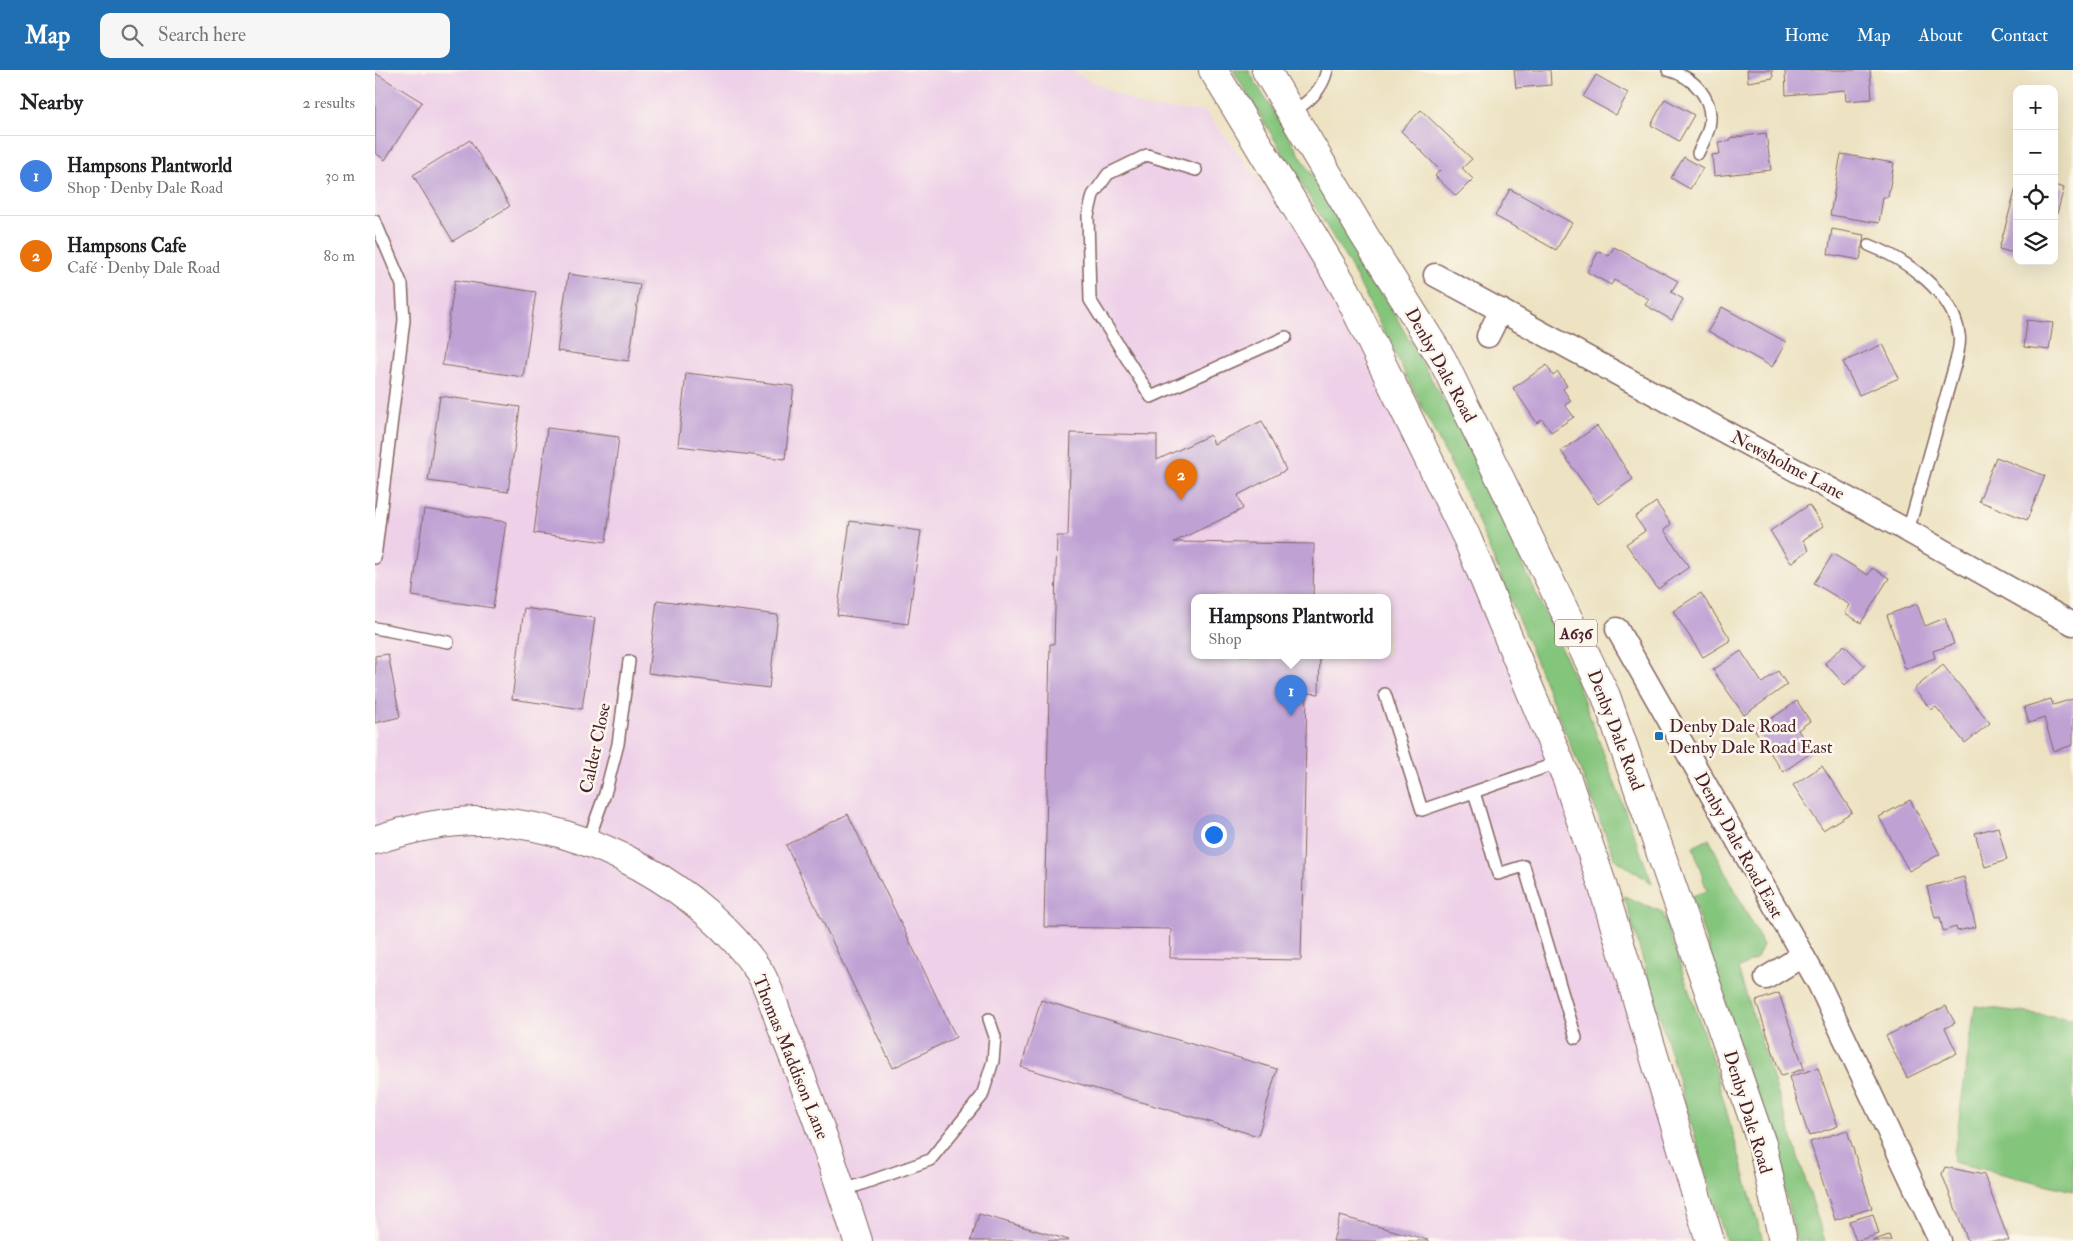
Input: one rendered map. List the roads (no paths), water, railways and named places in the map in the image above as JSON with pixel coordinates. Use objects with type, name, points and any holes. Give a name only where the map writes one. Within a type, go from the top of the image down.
[{"type":"main road","points":[[1213,70],[1346,290],[1467,538],[1560,762],[1601,881],[1710,1241]]},
{"type":"main road","name":"Denby Dale Road","points":[[1265,70],[1364,235],[1443,359],[1606,696],[1762,1144],[1783,1241]]},
{"type":"main road","name":"Thomas Maddison Lane","points":[[375,840],[400,832],[444,824],[487,821],[537,828],[588,841],[642,868],[688,898],[727,930],[760,973],[814,1107],[857,1241]]},
{"type":"street","name":"Newsholme Lane","points":[[1435,275],[1908,531],[2073,624]]},
{"type":"street","points":[[1488,336],[1501,310]]},
{"type":"street","name":"Denby Dale Road East","points":[[1617,629],[1819,984],[1941,1241]]},
{"type":"street","points":[[1766,978],[1802,956]]},
{"type":"lane","points":[[1292,114],[1313,97],[1323,85],[1327,70]]},
{"type":"lane","points":[[1668,70],[1691,80],[1705,94],[1710,113],[1709,128],[1698,153]]},
{"type":"lane","points":[[1196,170],[1147,155],[1109,174],[1093,195],[1088,216],[1090,300],[1151,397],[1286,337]]},
{"type":"lane","points":[[375,221],[402,285],[404,320],[375,558]]},
{"type":"lane","points":[[1869,245],[1887,252],[1913,268],[1949,307],[1960,335],[1956,361],[1908,531]]},
{"type":"lane","points":[[375,628],[448,642]]},
{"type":"lane","name":"Calder Close","points":[[588,841],[605,794],[617,744],[629,661]]},
{"type":"lane","points":[[1385,694],[1422,810],[1560,762]]},
{"type":"lane","points":[[1474,792],[1498,874],[1524,866],[1576,1038]]},
{"type":"lane","points":[[842,1191],[930,1160],[982,1096],[993,1061],[995,1037],[989,1019]]},
{"type":"place","name":"Hampsons Cafe","points":[[1181,500]]},
{"type":"place","name":"Hampsons Plantworld","points":[[1291,716]]},
{"type":"place","name":"Denby Dale Road Denby Dale Road East","points":[[1659,736]]}]
